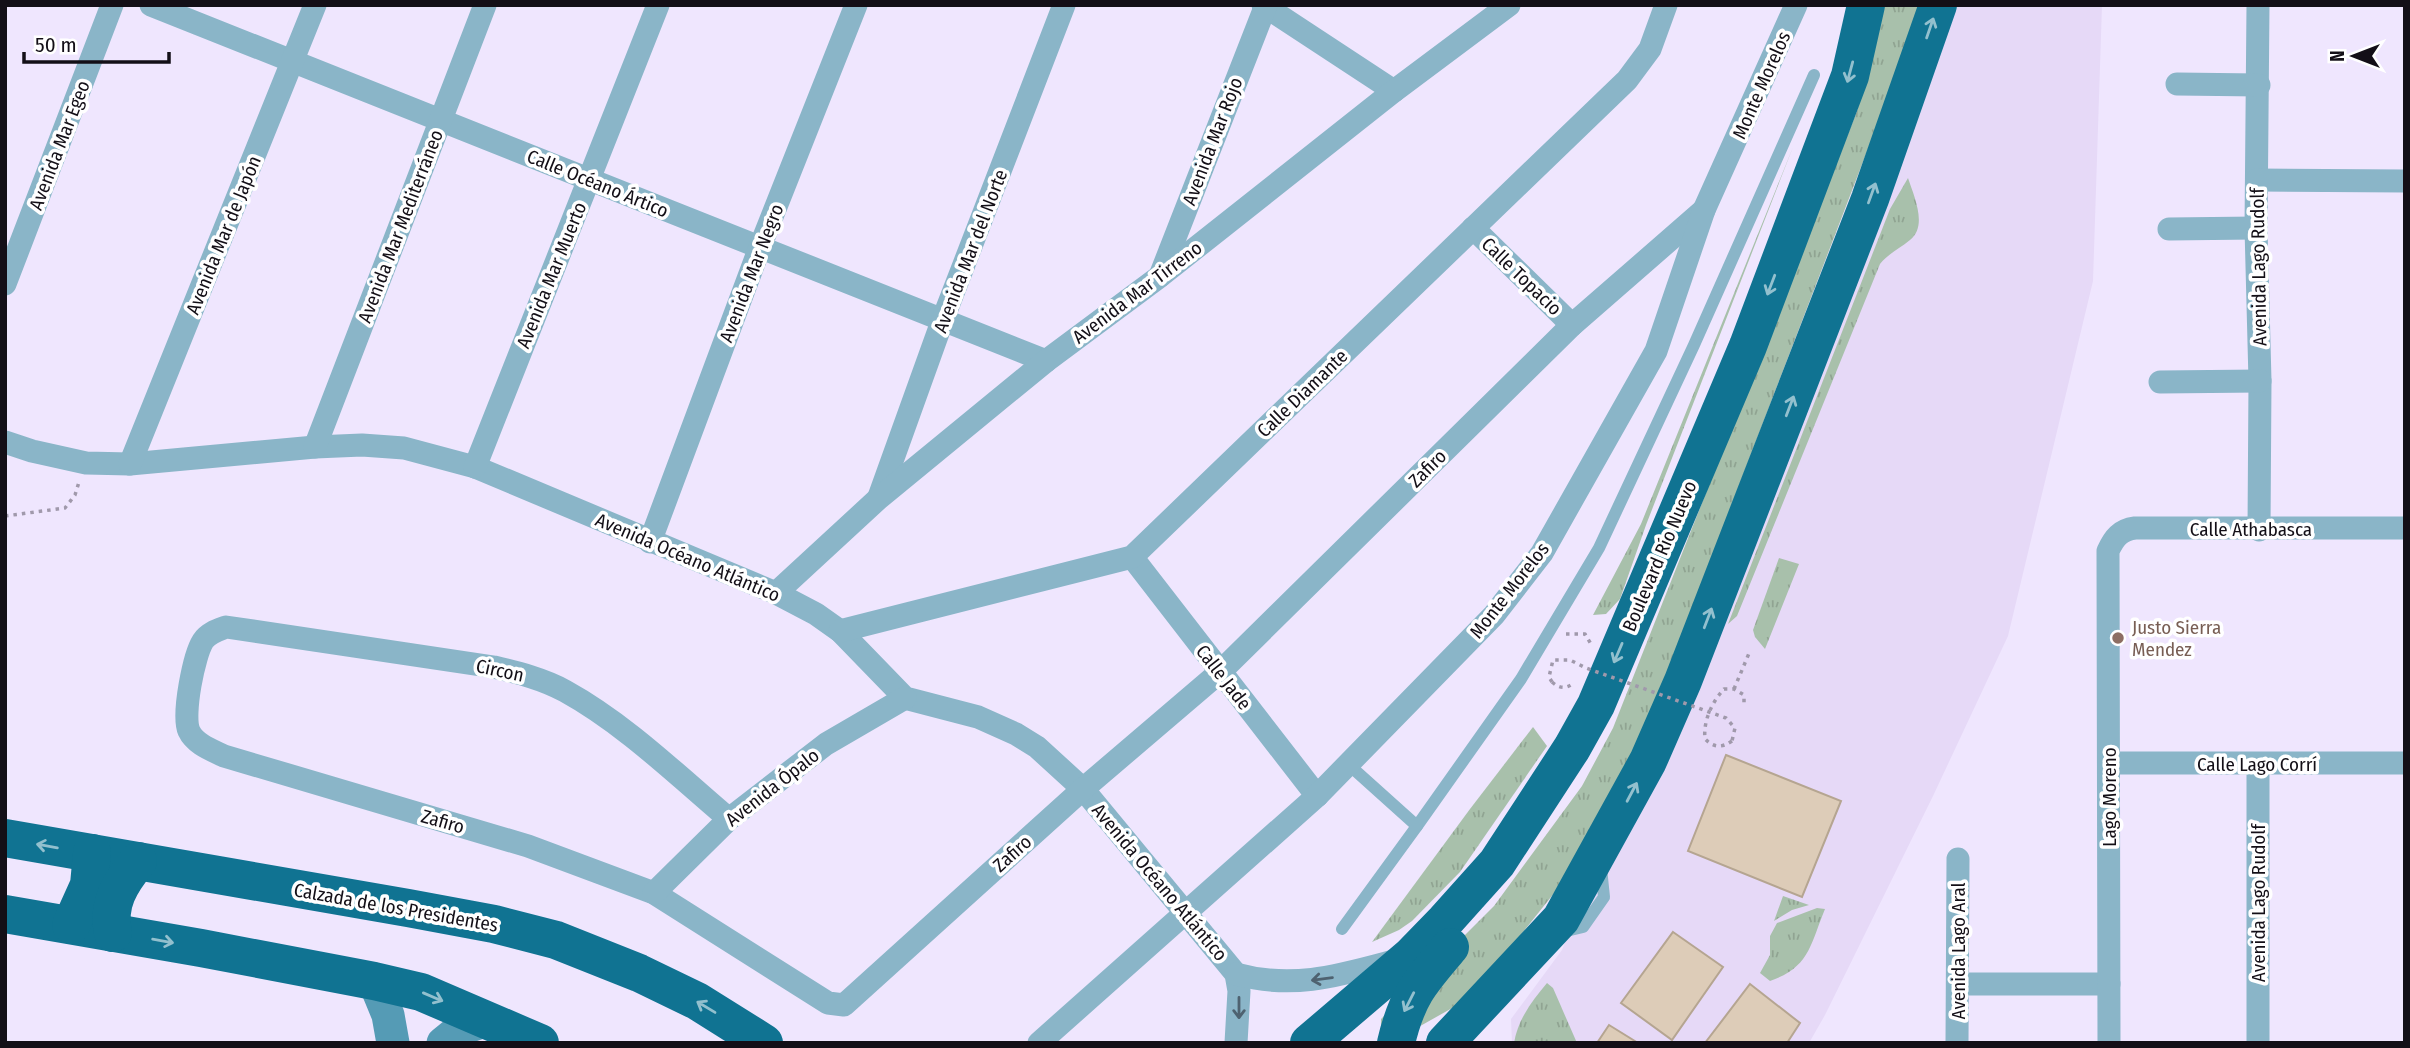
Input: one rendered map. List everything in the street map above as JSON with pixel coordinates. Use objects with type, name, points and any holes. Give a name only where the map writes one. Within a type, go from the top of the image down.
[{"type":"highway","name":"Boulevard Río Nuevo","points":[[1316,1037],[1411,956],[1497,863],[1572,748],[1596,705],[1748,346],[1850,76],[1866,5]]},
{"type":"highway","points":[[1445,1043],[1561,919],[1648,761],[1683,681],[1870,199],[1938,5]]},
{"type":"highway","points":[[1396,1043],[1404,1013],[1418,985],[1508,878],[1528,850],[1585,745],[1596,705]]},
{"type":"highway","name":"Calzada de los Presidentes","points":[[5,838],[470,919],[556,940],[639,973],[685,995],[764,1043]]},
{"type":"highway","points":[[71,926],[89,885],[92,853]]},
{"type":"highway","points":[[113,933],[112,910],[116,893],[138,861]]},
{"type":"highway","points":[[5,914],[374,981],[421,992],[540,1043]]},
{"type":"highway","points":[[1484,1043],[1489,998]]},
{"type":"main road","points":[[374,981],[388,1015],[393,1043]]},
{"type":"main road","points":[[443,1043],[459,1030],[487,1020]]},
{"type":"street","name":"Avenida Mar Egeo","points":[[5,284],[112,5]]},
{"type":"street","name":"Calle Océano Ártico","points":[[151,5],[1046,360]]},
{"type":"street","name":"Avenida Mar de Japón","points":[[131,464],[315,5]]},
{"type":"street","name":"Avenida Mar Mediterráneo","points":[[315,447],[485,5]]},
{"type":"street","name":"Avenida Mar Muerto","points":[[475,467],[658,5]]},
{"type":"street","name":"Avenida Mar Negro","points":[[650,542],[760,247],[856,5]]},
{"type":"street","name":"Avenida Mar del Norte","points":[[879,498],[943,319],[1065,5]]},
{"type":"street","name":"Avenida Mar Tirreno","points":[[776,593],[879,498],[1046,360],[1159,277],[1394,91],[1509,5]]},
{"type":"street","name":"Calle Diamante","points":[[840,631],[1132,557],[1627,80],[1650,49],[1666,5]]},
{"type":"street","name":"Monte Morelos","points":[[1039,1043],[1317,796],[1494,615],[1542,553],[1656,351],[1704,210],[1796,5]]},
{"type":"street","name":"Avenida Lago Rudolf","points":[[2258,5],[2256,228],[2260,381],[2259,530]]},
{"type":"street","points":[[1265,6],[1394,91]]},
{"type":"street","name":"Avenida Mar Rojo","points":[[1159,277],[1265,6]]},
{"type":"street","points":[[2177,83],[2259,85]]},
{"type":"street","points":[[2257,180],[2405,181]]},
{"type":"street","name":"Zafiro","points":[[188,730],[197,740],[224,756],[527,846],[654,893],[828,1003],[844,1006],[1083,789],[1220,672],[1572,325],[1704,210]]},
{"type":"street","name":"Calle Topacio","points":[[1472,228],[1572,325]]},
{"type":"street","points":[[2169,229],[2256,228]]},
{"type":"street","points":[[2161,382],[2260,381]]},
{"type":"street","name":"Avenida Océano Atlántico","points":[[5,442],[86,463],[131,464],[315,447],[362,445],[404,448],[475,467],[776,593],[817,614],[840,631],[905,698],[978,717],[1016,734],[1037,747],[1083,789],[1236,974],[1239,991],[1236,1043]]},
{"type":"street","name":"Calle Athabasca","points":[[2108,551],[2118,534],[2125,529],[2135,528],[2405,528]]},
{"type":"street","name":"Lago Moreno","points":[[2108,551],[2109,1043]]},
{"type":"street","name":"Calle Jade","points":[[1132,557],[1317,796]]},
{"type":"street","name":"Circon","points":[[188,730],[187,711],[198,654],[204,639],[226,627],[494,667],[529,675],[565,691],[623,731],[729,819]]},
{"type":"street","name":"Avenida Ópalo","points":[[654,893],[729,819],[826,744],[905,698]]},
{"type":"street","name":"Calle Lago Corrí","points":[[2109,763],[2405,763]]},
{"type":"street","name":"Avenida Lago Rudolf","points":[[2258,764],[2258,1043]]},
{"type":"street","name":"Avenida Lago Aral","points":[[1957,1043],[1958,859]]},
{"type":"street","name":"Avenida Océano Atlántico","points":[[1236,974],[1260,981],[1286,983],[1335,977],[1411,956]]},
{"type":"street","points":[[1959,984],[2109,984]]},
{"type":"lane","points":[[1342,929],[1521,679],[1599,548],[1694,345],[1814,75]]},
{"type":"lane","points":[[1348,764],[1417,826]]},
{"type":"path","points":[[5,516],[65,508],[75,495],[86,463]]},
{"type":"path","points":[[1539,646],[1578,632],[1585,634],[1591,643],[1588,654]]},
{"type":"path","points":[[1734,690],[1750,651]]},
{"type":"path","points":[[1583,665],[1574,684],[1566,688],[1557,687],[1549,677],[1553,660],[1570,660],[1586,668],[1726,718],[1735,729],[1732,741],[1718,747],[1705,738],[1704,729],[1714,701],[1724,690],[1734,690],[1744,695],[1744,707]]},
{"type":"shaded area","points":[[1958,5],[2102,5],[2093,281],[2008,636],[1933,796],[1809,1043],[1512,1043],[1511,1019],[1562,950],[1599,852]]},
{"type":"green space","points":[[1884,5],[1923,5],[1634,760],[1555,892],[1491,972],[1454,1007],[1399,1038],[1381,1026],[1381,1019],[1494,906],[1582,786],[1613,728],[1857,111]]},
{"type":"green space","points":[[1793,147],[1646,525],[1620,599],[1606,614],[1593,615],[1641,524]]},
{"type":"green space","points":[[1908,178],[1918,210],[1918,227],[1910,240],[1880,264],[1737,616],[1728,624],[1890,209]]},
{"type":"green space","points":[[1779,558],[1799,564],[1765,649],[1753,630]]},
{"type":"green space","points":[[1533,727],[1547,746],[1460,872],[1412,921],[1372,942],[1470,809]]},
{"type":"green space","points":[[1783,896],[1809,905],[1792,910],[1774,921]]},
{"type":"green space","points":[[1817,908],[1825,909],[1807,953],[1793,969],[1770,981],[1760,973],[1770,955],[1770,936],[1777,923]]},
{"type":"green space","points":[[1547,983],[1553,988],[1577,1043],[1514,1043],[1522,1018]]},
{"type":"building","points":[[1726,755],[1841,801],[1802,897],[1688,851]]},
{"type":"building","points":[[1673,932],[1723,967],[1672,1040],[1621,1003]]},
{"type":"building","points":[[1750,984],[1800,1023],[1787,1043],[1705,1043]]},
{"type":"building","points":[[1609,1025],[1638,1043],[1597,1043]]},
{"type":"place","name":"Justo Sierra Mendez","points":[[2118,638]]}]
